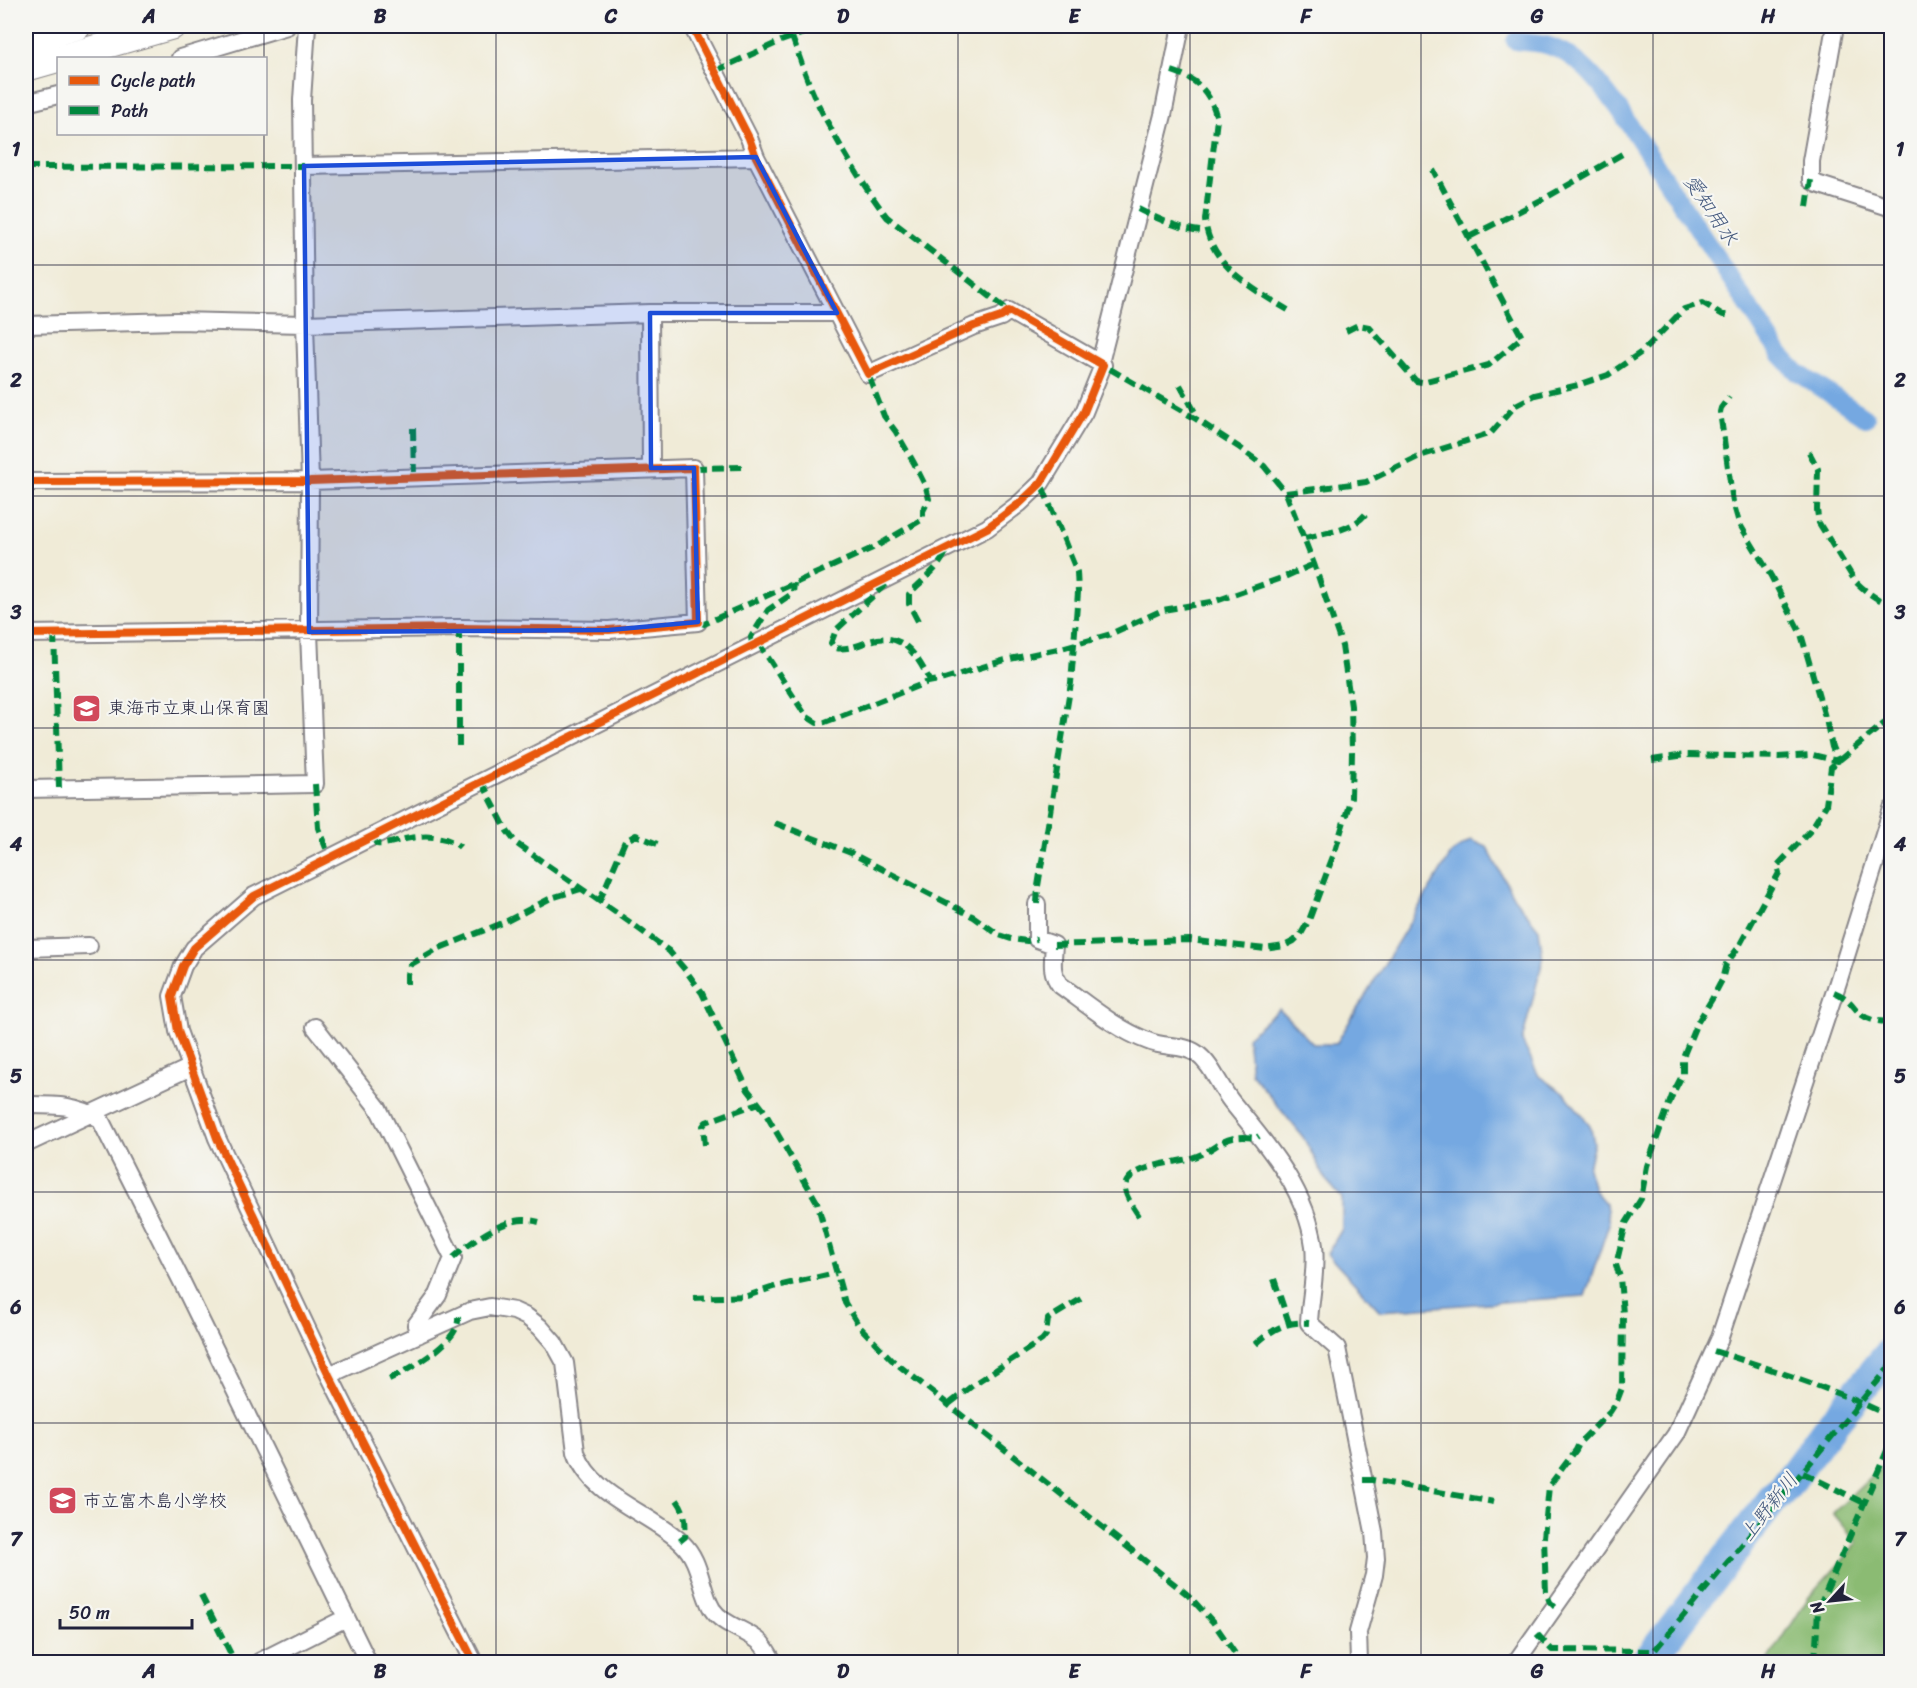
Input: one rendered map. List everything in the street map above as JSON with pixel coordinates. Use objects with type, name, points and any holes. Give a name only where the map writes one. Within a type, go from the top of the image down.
[{"type":"highway","points":[[26,41],[78,26]]},
{"type":"highway","points":[[64,57],[173,26]]},
{"type":"highway","points":[[26,68],[57,59]]},
{"type":"street","points":[[183,57],[287,26]]},
{"type":"street","points":[[26,789],[315,784],[309,632],[309,481],[304,324],[302,100],[307,26]]},
{"type":"street","points":[[474,1662],[329,1375],[217,1138],[178,1031],[172,996],[183,966],[194,948],[254,896],[995,523],[1041,483],[1084,412],[1103,365],[1009,311],[1001,317],[974,326],[868,374],[756,157],[749,138],[692,26]]},
{"type":"street","points":[[1100,363],[1163,115],[1181,26]]},
{"type":"street","points":[[1834,26],[1811,161],[1811,180],[1817,184],[1892,208]]},
{"type":"street","points":[[26,103],[57,95]]},
{"type":"street","points":[[304,166],[756,157]]},
{"type":"street","points":[[26,325],[177,321],[304,324],[650,313],[837,313]]},
{"type":"street","points":[[650,313],[651,468]]},
{"type":"street","points":[[26,482],[309,481],[694,468],[698,622],[609,630],[459,628],[309,632],[26,634]]},
{"type":"street","points":[[1516,1662],[1676,1434],[1719,1340],[1838,982],[1892,809]]},
{"type":"street","points":[[1037,904],[1037,939],[1054,945],[1052,969],[1054,978],[1060,985],[1122,1029],[1149,1042],[1187,1049],[1200,1057],[1284,1168],[1307,1215],[1314,1246],[1309,1323],[1337,1348],[1374,1532],[1376,1558],[1374,1575],[1358,1632],[1359,1662]]},
{"type":"street","points":[[26,948],[89,946]]},
{"type":"street","points":[[315,1027],[378,1108],[453,1258],[438,1295],[416,1325],[418,1335]]},
{"type":"street","points":[[26,1144],[191,1067]]},
{"type":"street","points":[[26,1105],[63,1105],[100,1119],[368,1662]]},
{"type":"street","points":[[329,1375],[470,1311],[490,1307],[514,1311],[527,1317],[540,1327],[554,1343],[566,1363],[576,1452],[580,1466],[590,1477],[626,1505],[684,1544],[693,1557],[712,1609],[720,1617],[761,1643],[774,1662]]},
{"type":"street","points":[[259,1662],[346,1618]]},
{"type":"highlighted area","points":[[756,157],[837,313],[650,313],[651,468],[694,468],[698,622],[609,630],[309,632],[304,166]]},
{"type":"green space","points":[[1891,1458],[1891,1662],[1767,1662],[1809,1597],[1858,1543],[1833,1513]]},
{"type":"water","points":[[1471,840],[1487,847],[1514,898],[1539,929],[1543,960],[1522,1041],[1539,1076],[1566,1095],[1590,1125],[1594,1143],[1588,1168],[1594,1190],[1606,1204],[1609,1224],[1585,1296],[1380,1311],[1327,1254],[1342,1229],[1342,1198],[1326,1180],[1303,1137],[1251,1073],[1247,1037],[1279,1009],[1313,1044],[1336,1044],[1451,854]]},
{"type":"waterway","name":"愛知用水","points":[[1515,41],[1548,45],[1563,52],[1590,73],[1619,109],[1780,354],[1797,372],[1866,418]]},
{"type":"waterway","name":"上野新川","points":[[1647,1662],[1773,1499],[1785,1487],[1826,1431],[1892,1351]]},
{"type":"marked path","points":[[715,71],[781,41],[823,26]]},
{"type":"marked path","points":[[792,37],[824,116],[858,176],[887,217],[1009,311]]},
{"type":"marked path","points":[[1172,71],[1189,78],[1202,88],[1211,102],[1217,119],[1205,220],[1215,250],[1224,263],[1247,284],[1288,310]]},
{"type":"marked path","points":[[1469,237],[1549,196],[1624,153]]},
{"type":"marked path","points":[[26,167],[304,166]]},
{"type":"marked path","points":[[1346,331],[1358,325],[1369,327],[1416,381],[1422,382],[1489,365],[1522,337],[1433,170]]},
{"type":"marked path","points":[[1807,207],[1811,180]]},
{"type":"marked path","points":[[1138,209],[1181,227],[1206,231]]},
{"type":"marked path","points":[[1286,493],[1366,482],[1420,456],[1491,433],[1516,405],[1535,395],[1608,375],[1643,351],[1684,309],[1703,303],[1723,315],[1729,315]]},
{"type":"marked path","points":[[1054,945],[1190,940],[1265,949],[1284,946],[1301,934],[1309,920],[1335,851],[1351,798],[1351,706],[1342,646],[1314,564],[1286,493],[1264,466],[1240,448],[1196,419],[1103,365]]},
{"type":"marked path","points":[[698,622],[704,624],[877,546],[923,519],[923,511],[929,499],[926,487],[896,432],[884,416],[868,374]]},
{"type":"marked path","points":[[1180,385],[1196,414],[1196,419]]},
{"type":"marked path","points":[[1652,760],[1685,755],[1778,757],[1813,755],[1838,761],[1832,747],[1801,634],[1771,576],[1739,523],[1733,502],[1720,412],[1729,397]]},
{"type":"marked path","points":[[413,428],[414,477]]},
{"type":"marked path","points":[[1809,452],[1818,469],[1819,523],[1855,581],[1872,595],[1892,605]]},
{"type":"marked path","points":[[694,468],[745,467]]},
{"type":"marked path","points":[[1037,904],[1071,683],[1078,592],[1077,572],[1041,483]]},
{"type":"marked path","points":[[1305,538],[1347,527],[1367,512]]},
{"type":"marked path","points":[[918,621],[909,604],[909,594],[939,564],[946,552],[945,549]]},
{"type":"marked path","points":[[758,642],[806,716],[817,723],[825,722],[928,682],[1005,660],[1058,649],[1108,635],[1163,610],[1216,601],[1314,564]]},
{"type":"marked path","points":[[752,645],[751,637],[768,610],[793,593],[794,583]]},
{"type":"marked path","points":[[886,584],[836,630],[831,643],[835,648],[843,648],[879,639],[899,642],[914,654],[931,682]]},
{"type":"marked path","points":[[459,628],[459,746]]},
{"type":"marked path","points":[[54,633],[59,788]]},
{"type":"marked path","points":[[1555,1607],[1546,1593],[1544,1538],[1549,1486],[1580,1442],[1610,1412],[1622,1388],[1623,1314],[1620,1277],[1616,1265],[1626,1223],[1641,1199],[1647,1166],[1673,1093],[1683,1074],[1683,1057],[1696,1025],[1722,980],[1726,964],[1738,948],[1779,873],[1777,866],[1810,831],[1826,805],[1831,767],[1892,717]]},
{"type":"marked path","points":[[482,782],[507,831],[517,844],[669,951],[702,993],[748,1090],[763,1109],[817,1202],[845,1303],[859,1326],[892,1360],[1188,1595],[1213,1622],[1241,1662]]},
{"type":"marked path","points":[[315,784],[318,828],[330,858]]},
{"type":"marked path","points":[[775,823],[851,853],[974,917],[999,935],[1027,941],[1037,939]]},
{"type":"marked path","points":[[599,902],[625,841],[636,835],[660,845]]},
{"type":"marked path","points":[[372,837],[377,844],[434,837],[448,840],[460,847]]},
{"type":"marked path","points":[[407,984],[410,965],[437,949],[505,922],[551,898],[581,889]]},
{"type":"marked path","points":[[1834,992],[1843,996],[1869,1019],[1892,1022]]},
{"type":"marked path","points":[[1890,1022],[1889,1121],[1892,1196]]},
{"type":"marked path","points":[[705,1145],[703,1126],[706,1122],[759,1103]]},
{"type":"marked path","points":[[1139,1216],[1125,1190],[1128,1179],[1135,1173],[1154,1166],[1191,1158],[1227,1140],[1259,1136]]},
{"type":"marked path","points":[[453,1258],[474,1241],[506,1223],[521,1220],[539,1222]]},
{"type":"marked path","points":[[693,1298],[747,1296],[777,1286],[836,1273]]},
{"type":"marked path","points":[[1274,1279],[1289,1323]]},
{"type":"marked path","points":[[949,1404],[977,1382],[1042,1340],[1046,1335],[1048,1319],[1084,1297]]},
{"type":"marked path","points":[[389,1379],[432,1354],[451,1336],[457,1326],[458,1317]]},
{"type":"marked path","points":[[1256,1344],[1280,1327],[1294,1323],[1309,1323]]},
{"type":"marked path","points":[[1714,1351],[1826,1389],[1892,1417]]},
{"type":"marked path","points":[[1537,1634],[1552,1650],[1654,1651],[1892,1364]]},
{"type":"marked path","points":[[1815,1662],[1818,1610],[1892,1439]]},
{"type":"marked path","points":[[1803,1473],[1864,1503]]},
{"type":"marked path","points":[[1363,1480],[1494,1502]]},
{"type":"marked path","points":[[677,1500],[684,1513],[685,1522],[685,1537],[680,1541]]},
{"type":"marked path","points":[[201,1595],[235,1662]]},
{"type":"cycle path","points":[[474,1662],[329,1375],[217,1138],[178,1031],[172,996],[183,966],[194,948],[254,896],[987,528],[1020,503],[1041,483],[1084,412],[1103,365],[1009,311],[1001,317],[974,326],[868,374],[756,157],[749,138],[692,26]]},
{"type":"cycle path","points":[[26,482],[310,481],[694,468],[698,622],[609,630],[459,628],[26,634]]},
{"type":"place","name":"東海市立東山保育園","points":[[87,708]]},
{"type":"place","name":"市立富木島小学校","points":[[62,1501]]}]
